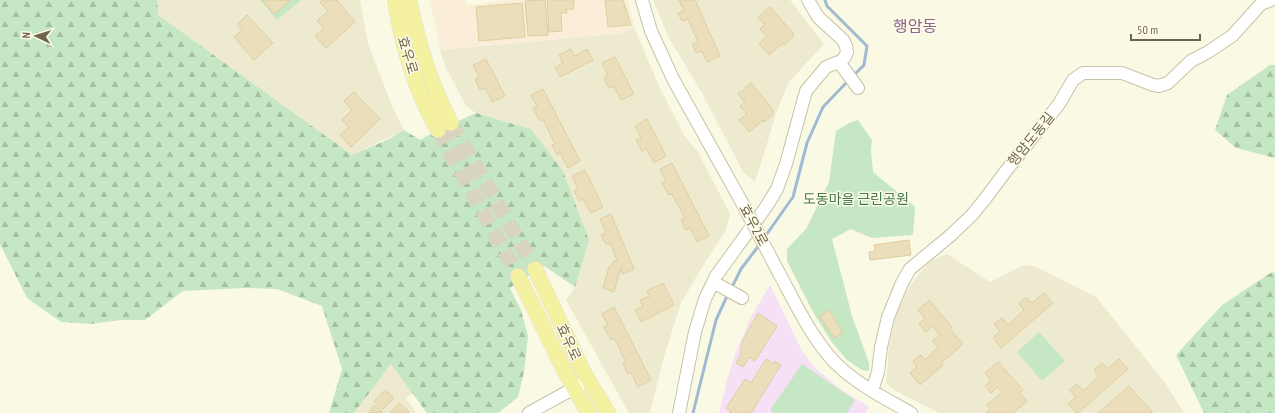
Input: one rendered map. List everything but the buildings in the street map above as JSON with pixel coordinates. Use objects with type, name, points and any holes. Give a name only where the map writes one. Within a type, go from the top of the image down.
[{"type":"main road","name":"효우로","points":[[394,0],[399,27],[422,100],[438,130]]},
{"type":"main road","name":"효우로","points":[[409,0],[430,76],[451,123]]},
{"type":"main road","name":"효우로","points":[[535,269],[583,371],[608,413]]},
{"type":"main road","name":"효우로","points":[[518,276],[573,389],[588,413]]},
{"type":"street","name":"효우2로","points":[[642,0],[651,31],[673,79],[740,199],[800,312],[821,345],[833,361],[843,370],[872,391],[911,413]]},
{"type":"street","points":[[679,413],[695,332],[705,299],[716,284],[716,276],[766,207],[777,188],[786,164],[806,92],[826,67],[845,57],[847,52],[844,40],[818,17],[808,0]]},
{"type":"street","name":"행암도동길","points":[[872,391],[878,372],[881,347],[888,318],[902,283],[910,270],[972,215],[1059,104],[1073,80],[1079,74],[1122,73],[1159,86],[1165,85],[1191,61],[1225,42],[1260,4],[1271,0]]},
{"type":"street","points":[[838,62],[857,85]]},
{"type":"street","points":[[716,284],[740,298]]},
{"type":"street","points":[[529,413],[589,380]]},
{"type":"shaded area","points":[[157,0],[360,0],[368,44],[393,108],[404,130],[352,155],[157,15]]},
{"type":"shaded area","points":[[430,0],[466,0],[467,5],[513,0],[628,0],[634,26],[624,33],[440,50]]},
{"type":"shaded area","points":[[653,0],[790,0],[824,44],[789,82],[778,108],[755,182],[743,172],[702,93],[669,38]]},
{"type":"shaded area","points":[[634,26],[658,84],[684,135],[698,152],[730,214],[726,230],[681,303],[663,360],[650,413],[629,413],[566,300],[575,287],[531,129],[476,113],[466,106],[445,66],[440,50],[624,33]]},
{"type":"shaded area","points":[[947,254],[990,282],[1024,265],[1034,266],[1096,297],[1166,384],[1184,413],[939,413],[894,390],[886,383],[889,347],[896,314],[911,284],[930,261]]},
{"type":"shaded area","points":[[770,285],[802,351],[816,369],[838,387],[869,407],[866,413],[719,413],[728,376],[736,352],[750,319]]},
{"type":"shaded area","points":[[391,363],[413,393],[406,398],[416,413],[354,413]]},
{"type":"green space","points":[[0,0],[157,0],[158,15],[352,155],[389,139],[404,130],[420,140],[476,113],[531,129],[563,171],[589,240],[575,287],[544,266],[510,288],[521,310],[528,336],[524,372],[518,397],[498,413],[427,413],[391,364],[354,413],[329,413],[342,369],[322,306],[277,289],[244,288],[183,291],[145,320],[121,320],[91,324],[61,322],[27,298],[0,244]]},
{"type":"green space","points":[[260,0],[301,0],[277,20]]},
{"type":"green space","points":[[1270,65],[1275,65],[1275,158],[1236,148],[1215,130],[1227,95]]},
{"type":"green space","name":"도동마을 근린공원","points":[[858,120],[872,140],[871,150],[873,172],[915,207],[913,235],[872,238],[851,229],[832,239],[852,316],[869,363],[869,371],[862,370],[847,360],[831,341],[813,312],[787,261],[787,249],[806,229],[829,182],[836,131],[849,123]]},
{"type":"green space","points":[[1272,272],[1275,273],[1275,413],[1204,413],[1176,355],[1222,305]]},
{"type":"green space","points":[[1039,332],[1065,361],[1042,381],[1017,352]]},
{"type":"green space","points":[[802,364],[855,400],[847,413],[774,413],[770,410]]},
{"type":"waterway","points":[[825,0],[827,6],[867,46],[864,65],[853,76]]},
{"type":"waterway","points":[[764,238],[793,197],[807,143],[823,107],[849,80]]},
{"type":"waterway","points":[[731,289],[741,269],[760,244]]},
{"type":"waterway","points":[[693,413],[716,320],[728,294]]},
{"type":"tunnel","points":[[451,123],[535,269]]},
{"type":"tunnel","points":[[438,130],[518,276]]},
{"type":"district","name":"행암동","points":[[915,26]]}]
